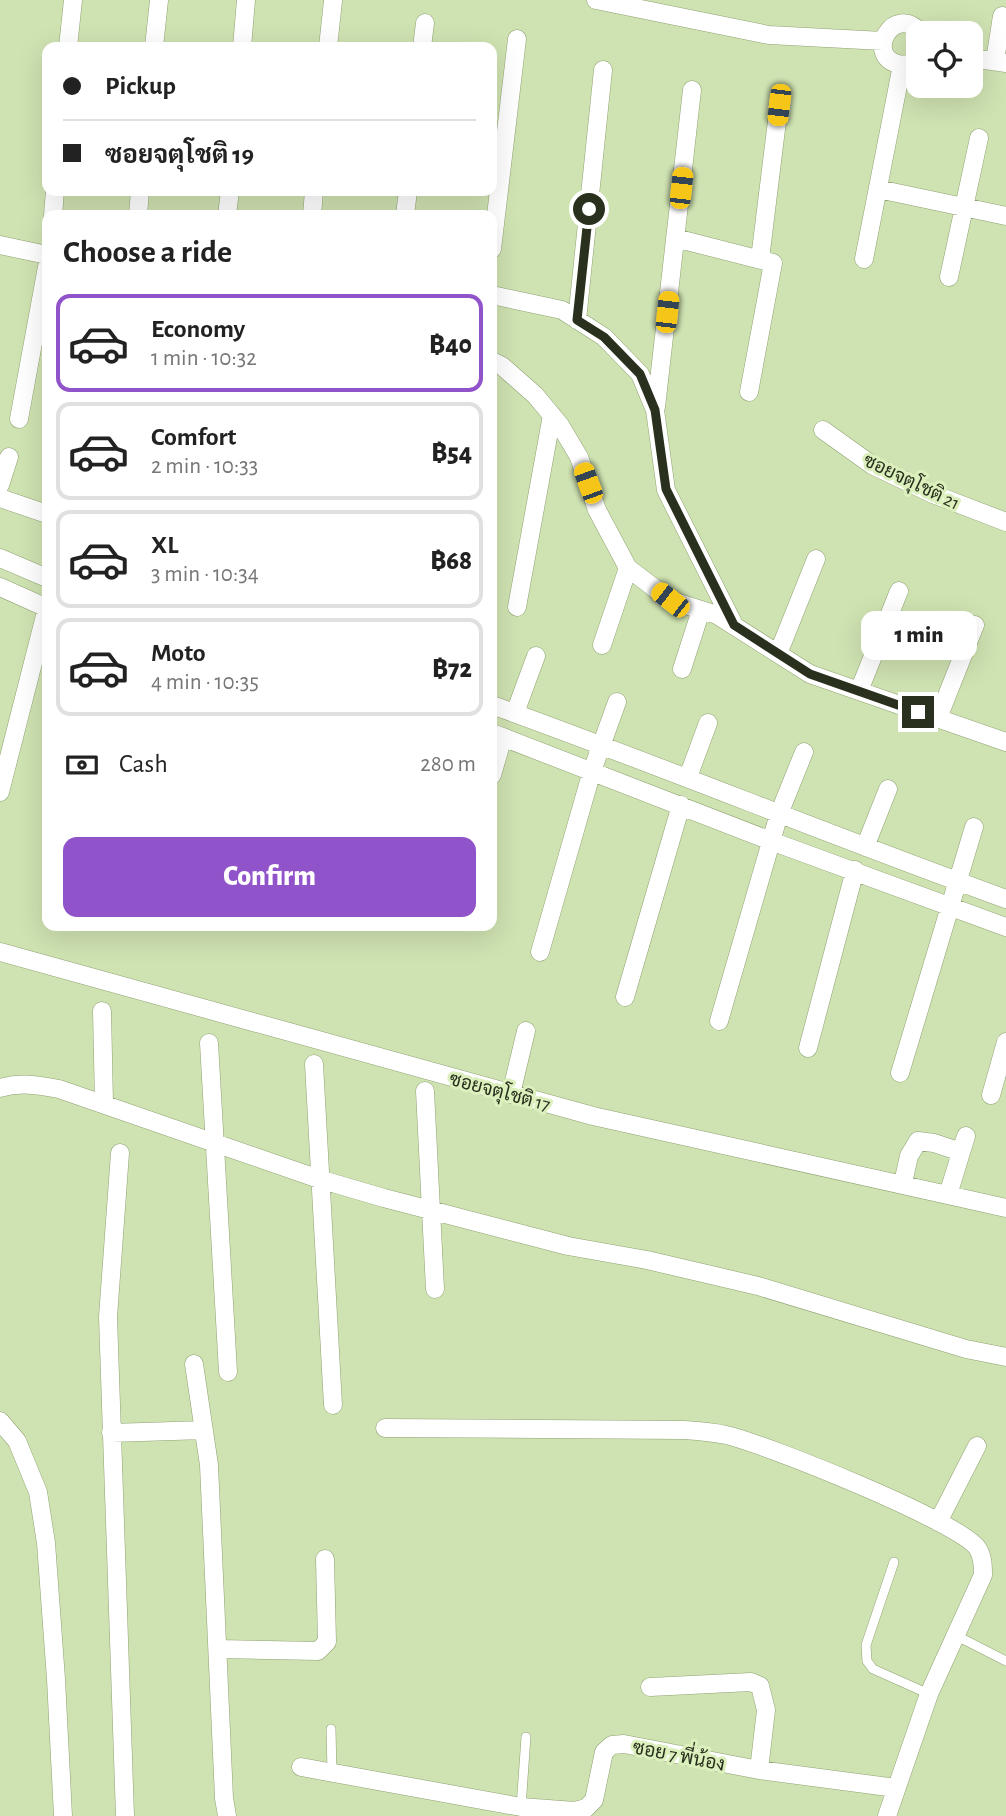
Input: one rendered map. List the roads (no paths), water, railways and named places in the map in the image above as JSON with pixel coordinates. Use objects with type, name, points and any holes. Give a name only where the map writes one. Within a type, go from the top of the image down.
[{"type":"street","points":[[69,42],[73,0]]},
{"type":"street","points":[[155,42],[159,0]]},
{"type":"street","points":[[242,42],[246,0]]},
{"type":"street","points":[[596,0],[769,35],[883,41]]},
{"type":"street","points":[[329,42],[333,1]]},
{"type":"street","points":[[983,60],[1001,62],[1002,16]]},
{"type":"street","points":[[423,42],[425,23]]},
{"type":"street","points":[[906,24],[901,23],[889,29],[883,41],[885,54],[895,63],[906,62]]},
{"type":"street","points":[[497,210],[517,39]]},
{"type":"street","points":[[577,320],[603,69]]},
{"type":"street","points":[[864,259],[906,77]]},
{"type":"street","points":[[692,90],[655,410],[666,489],[734,625]]},
{"type":"street","points":[[760,259],[779,105]]},
{"type":"street","points":[[949,277],[979,138]]},
{"type":"street","points":[[878,189],[1006,216]]},
{"type":"street","points":[[675,238],[773,263],[749,392]]},
{"type":"street","points":[[0,245],[42,254]]},
{"type":"street","points":[[19,419],[42,294]]},
{"type":"street","points":[[497,296],[562,310],[604,337],[640,374],[655,410]]},
{"type":"street","points":[[497,364],[535,395],[552,415],[579,457],[597,510],[628,568],[670,600],[717,615],[810,674],[1006,742]]},
{"type":"street","points":[[516,607],[552,415]]},
{"type":"street","name":"ซอยจตุโชติ 21","points":[[823,430],[872,465],[933,495],[1006,522]]},
{"type":"street","points":[[0,485],[9,457]]},
{"type":"street","points":[[0,498],[42,512]]},
{"type":"street","points":[[0,558],[42,576]]},
{"type":"street","points":[[778,654],[816,559]]},
{"type":"street","points":[[602,645],[628,568]]},
{"type":"street","points":[[0,587],[42,606]]},
{"type":"street","points":[[859,691],[898,591]]},
{"type":"street","points":[[682,669],[701,610]]},
{"type":"street","points":[[938,718],[975,625]]},
{"type":"street","points":[[0,792],[42,628]]},
{"type":"street","points":[[515,713],[536,656]]},
{"type":"street","points":[[540,952],[592,771],[617,702]]},
{"type":"street","points":[[497,707],[688,777],[957,883],[1006,899]]},
{"type":"street","points":[[688,777],[708,723]]},
{"type":"street","points":[[498,735],[771,841],[1006,927]]},
{"type":"street","points":[[719,1021],[779,814],[804,752]]},
{"type":"street","points":[[865,847],[888,789]]},
{"type":"street","points":[[625,997],[681,805]]},
{"type":"street","points":[[900,1073],[974,827]]},
{"type":"street","points":[[808,1048],[855,870]]},
{"type":"street","name":"ซอยจตุโชติ 17","points":[[0,953],[593,1116],[1006,1208]]},
{"type":"street","points":[[102,1011],[104,1103]]},
{"type":"street","points":[[511,1094],[526,1031]]},
{"type":"street","points":[[991,1095],[1006,1042]]},
{"type":"street","points":[[209,1043],[228,1372]]},
{"type":"street","points":[[314,1064],[333,1405]]},
{"type":"street","points":[[0,1088],[13,1084],[35,1084],[59,1089],[319,1179],[568,1245],[648,1260],[758,1286],[966,1349],[1006,1357]]},
{"type":"street","points":[[425,1091],[435,1289]]},
{"type":"street","points":[[903,1183],[909,1156],[918,1142],[963,1144],[948,1195]]},
{"type":"street","points":[[120,1153],[108,1317],[125,1816]]},
{"type":"street","points":[[194,1364],[209,1465],[227,1816]]},
{"type":"street","points":[[0,1421],[17,1441],[38,1492],[46,1543],[63,1816]]},
{"type":"street","points":[[385,1428],[683,1430],[725,1435],[798,1458],[952,1528],[978,1548],[983,1563],[983,1575],[929,1694],[887,1816]]},
{"type":"street","points":[[111,1433],[204,1430]]},
{"type":"street","points":[[938,1522],[977,1446]]},
{"type":"street","points":[[218,1649],[318,1651],[327,1642],[325,1559]]},
{"type":"street","points":[[650,1687],[751,1682],[760,1686],[766,1710],[759,1770]]},
{"type":"street","name":"ซอย 7 พี่น้อง","points":[[301,1767],[520,1807],[575,1811],[586,1808],[594,1800],[604,1752],[612,1745],[624,1744],[759,1770],[896,1788]]},
{"type":"lane","points":[[894,1562],[866,1645],[867,1661],[873,1669],[929,1694]]},
{"type":"lane","points":[[957,1636],[1006,1661]]},
{"type":"lane","points":[[331,1729],[332,1773]]},
{"type":"lane","points":[[520,1807],[526,1737]]}]
